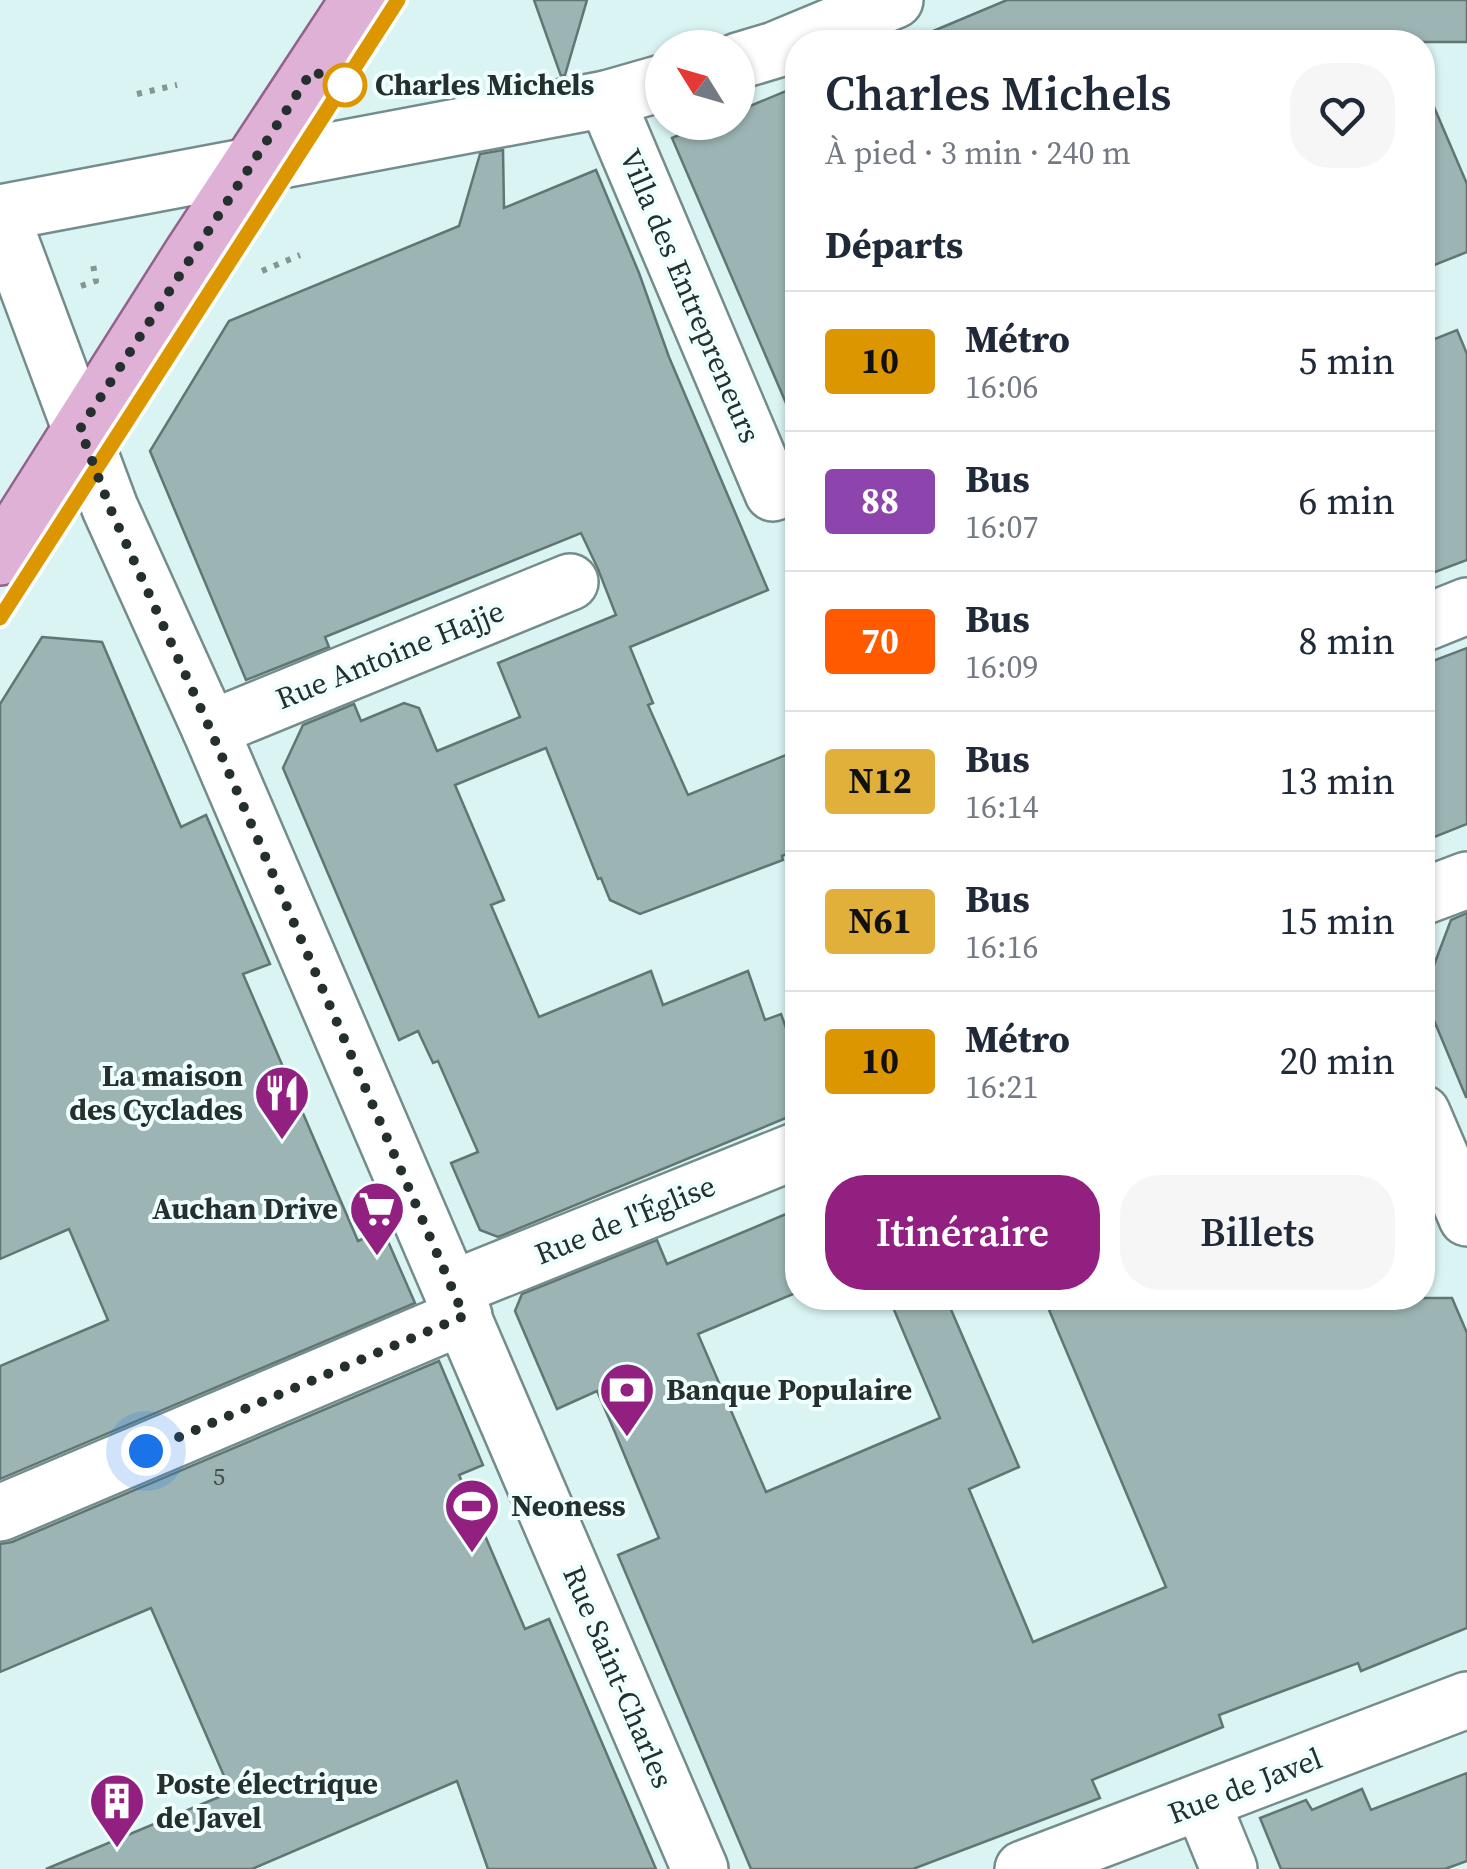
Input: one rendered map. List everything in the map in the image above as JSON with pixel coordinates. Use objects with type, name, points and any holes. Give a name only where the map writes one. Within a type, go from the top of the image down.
[{"type":"main road","points":[[0,556],[359,0]]},
{"type":"street","points":[[823,30],[894,0]]},
{"type":"street","points":[[755,56],[785,46]]},
{"type":"street","points":[[0,213],[606,99],[645,88]]},
{"type":"street","name":"Villa des Entrepreneurs","points":[[606,99],[774,493]]},
{"type":"street","name":"Rue Saint-Charles","points":[[0,213],[110,508],[210,729],[700,1869]]},
{"type":"street","name":"Rue Antoine Hajje","points":[[210,729],[570,582]]},
{"type":"street","points":[[1435,619],[1467,606]]},
{"type":"street","points":[[1435,892],[1467,880]]},
{"type":"street","points":[[1435,1143],[1467,1218]]},
{"type":"street","name":"Rue de l'Église","points":[[0,1512],[785,1156]]},
{"type":"street","name":"Rue de Javel","points":[[1022,1869],[1467,1700]]},
{"type":"street","points":[[1202,1803],[1229,1869]]},
{"type":"path","points":[[137,94],[177,85]]},
{"type":"path","points":[[262,271],[300,255]]},
{"type":"path","points":[[92,259],[98,300]]},
{"type":"path","points":[[65,290],[96,282]]},
{"type":"building","points":[[534,0],[587,0],[565,75],[561,76]]},
{"type":"building","points":[[1007,0],[1467,0],[1467,42],[1435,42],[1435,30],[936,30]]},
{"type":"building","points":[[785,91],[785,401],[673,140],[755,140],[755,104]]},
{"type":"building","points":[[1435,109],[1467,184],[1467,252],[1435,265]]},
{"type":"building","points":[[503,150],[504,208],[596,170],[669,357],[768,590],[630,647],[653,703],[648,705],[688,795],[785,755],[783,860],[640,914],[610,900],[601,878],[598,879],[546,748],[455,785],[504,900],[491,905],[539,1017],[651,971],[663,1005],[748,971],[765,1020],[781,1014],[785,1025],[785,1118],[498,1237],[480,1230],[451,1163],[478,1152],[438,1061],[433,1063],[418,1031],[399,1040],[283,768],[303,725],[354,704],[361,721],[404,703],[419,708],[437,751],[520,717],[498,663],[616,615],[598,569],[581,533],[325,637],[329,647],[246,680],[150,451],[229,321],[459,226],[480,154]]},
{"type":"building","points":[[1457,330],[1467,354],[1467,560],[1435,572],[1435,339]]},
{"type":"building","points":[[42,637],[102,642],[181,827],[206,815],[270,964],[243,974],[358,1241],[383,1230],[415,1303],[0,1479],[0,1366],[108,1320],[69,1229],[0,1259],[0,704]]},
{"type":"building","points":[[1467,648],[1467,824],[1435,837],[1435,660]]},
{"type":"building","points":[[1467,913],[1467,1097],[1435,1023],[1435,962],[1451,920]]},
{"type":"building","points":[[785,1214],[785,1297],[698,1334],[766,1492],[940,1418],[894,1310],[951,1310],[1019,1467],[969,1489],[1033,1642],[1166,1587],[1049,1310],[1435,1310],[1435,1298],[1452,1298],[1467,1333],[1467,1628],[1361,1671],[1358,1663],[1219,1715],[1223,1727],[1092,1780],[1100,1798],[913,1869],[751,1869],[618,1555],[659,1538],[614,1430],[597,1391],[557,1409],[515,1311],[522,1294],[657,1240],[667,1264]]},
{"type":"building","points":[[439,1361],[483,1465],[459,1475],[525,1629],[549,1619],[656,1869],[488,1869],[457,1781],[252,1869],[46,1869],[231,1792],[151,1608],[0,1672],[0,1544]]},
{"type":"building","points":[[1467,1773],[1467,1861],[1445,1869],[1281,1869],[1260,1818],[1306,1800],[1312,1810],[1362,1789],[1371,1810]]},
{"type":"metro line","name":"10","points":[[0,618],[398,0]]},
{"type":"place","name":"Charles Michels","points":[[345,85]]},
{"type":"place","name":"La maison des Cyclades","points":[[282,1142]]},
{"type":"place","name":"Auchan Drive","points":[[377,1258]]},
{"type":"place","name":"Banque Populaire","points":[[627,1439]]},
{"type":"place","name":"Neoness","points":[[472,1555]]},
{"type":"place","name":"Poste électrique de Javel","points":[[117,1850]]},
{"type":"route","points":[[146,1451],[464,1316],[110,508],[80,429],[312,71],[345,85]]}]
